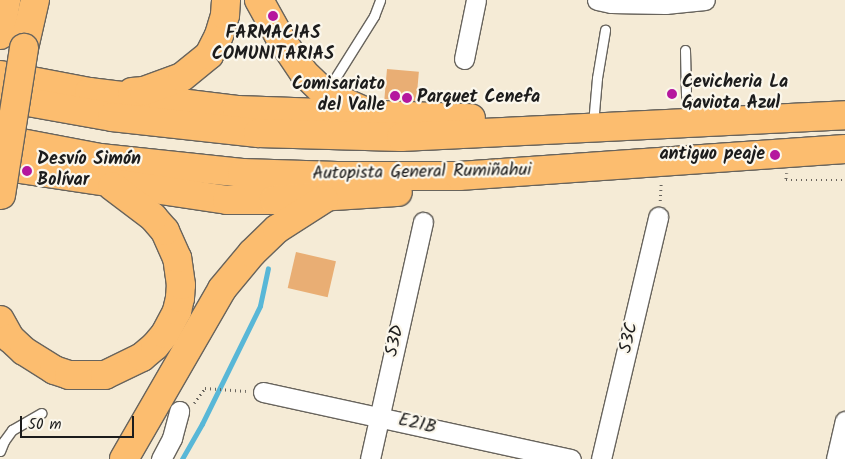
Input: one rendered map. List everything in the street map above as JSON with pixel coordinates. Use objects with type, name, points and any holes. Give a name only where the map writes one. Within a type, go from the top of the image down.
[{"type":"highway","points":[[0,35],[6,0]]},
{"type":"highway","points":[[1,198],[24,48],[35,0]]},
{"type":"highway","points":[[89,92],[144,91],[182,77],[209,55],[219,35],[225,15],[226,0]]},
{"type":"highway","points":[[259,0],[295,61],[309,78],[326,94],[371,114]]},
{"type":"highway","points":[[0,75],[89,92],[238,110],[528,121],[542,124],[553,130]]},
{"type":"highway","name":"Autopista General Rumiñahui","points":[[0,97],[112,118],[258,133],[401,137],[691,124],[845,114]]},
{"type":"highway","name":"Autopista General Rumiñahui","points":[[0,139],[100,158],[242,173],[459,176],[845,149]]},
{"type":"highway","points":[[0,166],[109,184],[227,200],[326,198],[423,190],[459,176]]},
{"type":"highway","points":[[0,320],[10,338],[24,351],[54,370],[69,375],[105,375],[124,368],[142,357],[160,340],[177,311],[180,298],[180,271],[177,258],[166,231],[139,205],[109,184]]},
{"type":"highway","points":[[124,459],[222,289],[252,253],[277,229],[326,198]]},
{"type":"street","points":[[464,59],[476,0]]},
{"type":"street","points":[[596,0],[611,3],[665,4],[705,0]]},
{"type":"street","name":"S3C","points":[[601,459],[658,218]]},
{"type":"street","name":"S3D","points":[[370,459],[423,222]]},
{"type":"street","name":"E21B","points":[[263,392],[571,459]]},
{"type":"street","points":[[161,459],[172,438],[179,411]]},
{"type":"street","points":[[836,459],[845,421]]},
{"type":"lane","points":[[326,94],[374,16],[380,0]]},
{"type":"lane","points":[[593,129],[597,78],[606,30]]},
{"type":"lane","points":[[686,50],[686,94],[691,124]]},
{"type":"lane","points":[[0,451],[12,430],[41,413]]},
{"type":"path","points":[[787,154],[786,180],[845,180]]},
{"type":"path","points":[[658,218],[663,163]]},
{"type":"path","points":[[179,411],[186,412],[205,388],[234,390]]},
{"type":"building","points":[[387,69],[419,72],[416,102],[384,99]]},
{"type":"building","points":[[296,252],[336,261],[328,297],[288,288]]},
{"type":"waterway","points":[[182,459],[202,424],[260,306],[268,269]]},
{"type":"place","name":"FARMACIAS COMUNITARIAS","points":[[273,16]]},
{"type":"place","name":"Cevicheria La Gaviota Azul","points":[[672,94]]},
{"type":"place","name":"Comisariato del Valle","points":[[395,96]]},
{"type":"place","name":"Parquet Cenefa","points":[[407,98]]},
{"type":"place","name":"antiguo peaje","points":[[775,155]]},
{"type":"place","name":"Desvío Simón Bolívar","points":[[27,171]]}]
